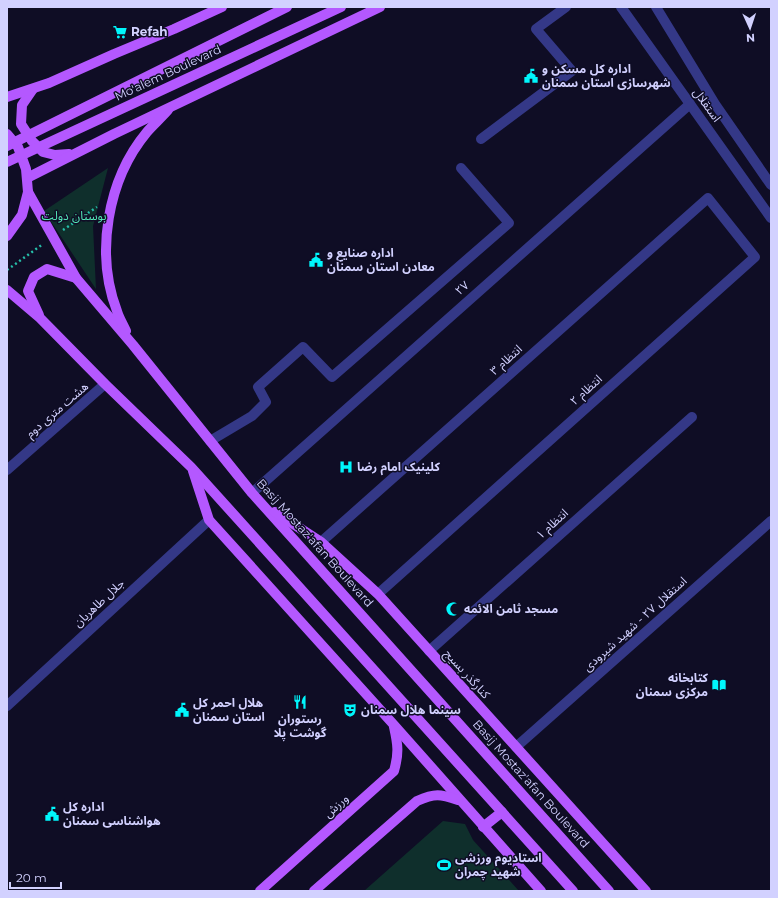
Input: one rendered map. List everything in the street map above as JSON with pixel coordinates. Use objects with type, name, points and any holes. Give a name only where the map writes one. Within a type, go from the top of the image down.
[{"type":"main road","points":[[7,98],[33,89],[222,7]]},
{"type":"main road","name":"Mo'alem Boulevard","points":[[7,146],[287,7]]},
{"type":"main road","name":"Mo'alem Boulevard","points":[[7,162],[340,7]]},
{"type":"main road","points":[[27,178],[73,154],[380,7]]},
{"type":"main road","points":[[33,89],[22,105],[21,124],[32,141],[43,152],[55,155],[73,154]]},
{"type":"main road","points":[[133,345],[116,311],[107,274],[106,237],[108,222],[112,200],[126,164],[146,133],[173,106]]},
{"type":"main road","points":[[7,134],[18,147],[26,169],[28,192],[22,215],[7,236]]},
{"type":"main road","name":"Basij Mostaz'afan Boulevard","points":[[28,192],[76,278],[133,345],[252,493],[609,891]]},
{"type":"main road","points":[[40,318],[28,291],[34,277],[48,269],[76,278]]},
{"type":"main road","points":[[7,290],[40,318],[105,384],[191,467],[573,891]]},
{"type":"main road","points":[[191,467],[209,520],[541,891]]},
{"type":"main road","name":"کنارگذر بسیج","points":[[252,493],[279,516],[321,542],[378,594],[646,891]]},
{"type":"main road","name":"ورزش","points":[[260,891],[394,771],[397,761],[398,747],[394,725]]},
{"type":"main road","points":[[314,891],[417,801],[430,796],[442,795],[460,801]]},
{"type":"main road","points":[[483,827],[502,812]]},
{"type":"street","points":[[481,139],[572,71],[536,29],[566,7]]},
{"type":"street","name":"استقلال","points":[[621,7],[771,218]]},
{"type":"street","name":"استقلال","points":[[656,7],[715,104],[771,185]]},
{"type":"street","name":"۲۷","points":[[252,493],[690,104]]},
{"type":"street","points":[[210,441],[252,416],[266,402],[258,387],[303,347],[332,377],[509,223],[461,168]]},
{"type":"street","name":"انتظام ۳","points":[[321,542],[708,198]]},
{"type":"street","name":"انتظام ۲","points":[[378,594],[755,257],[708,198]]},
{"type":"street","name":"هشت متری دوم","points":[[7,470],[105,384]]},
{"type":"street","name":"انتظام ۱","points":[[429,651],[692,417]]},
{"type":"street","name":"جلال طاهریان","points":[[7,706],[209,520]]},
{"type":"street","name":"استقلال ۲۷ - شهید شیرودی","points":[[516,747],[771,520]]},
{"type":"green space","name":"بوستان دولت","points":[[108,168],[93,226],[96,289],[44,211]]},
{"type":"green space","name":"استادیوم ورزشی شهید چمران","points":[[443,821],[465,824],[473,840],[519,891],[364,891]]},
{"type":"place","name":"Refah","points":[[120,32]]},
{"type":"place","name":"اداره کل مسکن و شهرسازی استان سمنان","points":[[531,76]]},
{"type":"place","name":"اداره صنایع و معادن استان سمنان","points":[[316,260]]},
{"type":"place","name":"کلینیک امام رضا","points":[[346,467]]},
{"type":"place","name":"مسجد ثامن الائمه","points":[[453,609]]},
{"type":"place","name":"کتابخانه مرکزی سمنان","points":[[719,685]]},
{"type":"place","name":"رستوران گوشت پلا","points":[[300,702]]},
{"type":"place","name":"هلال احمر کل استان سمنان","points":[[182,710]]},
{"type":"place","name":"سینما هلال سمنان","points":[[350,710]]},
{"type":"place","name":"اداره کل هواشناسی سمنان","points":[[52,814]]},
{"type":"place","name":"استادیوم ورزشی شهید چمران","points":[[444,865]]}]
